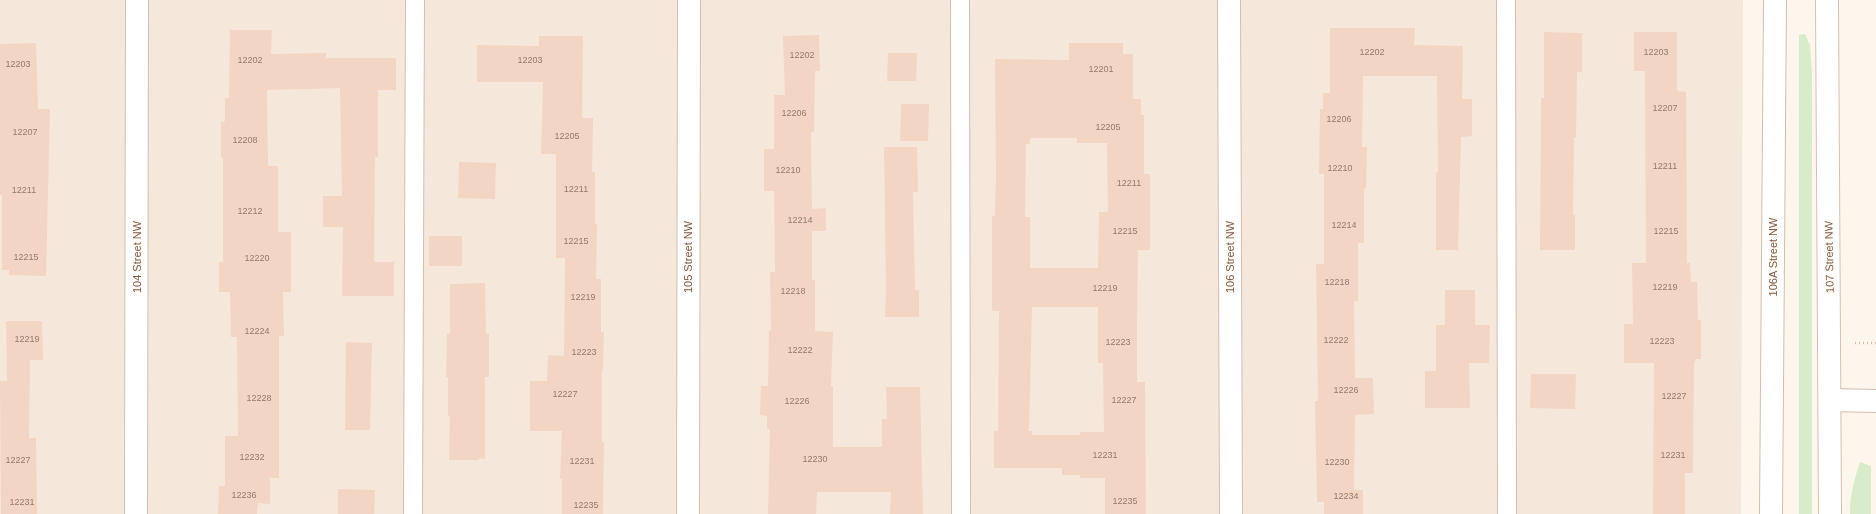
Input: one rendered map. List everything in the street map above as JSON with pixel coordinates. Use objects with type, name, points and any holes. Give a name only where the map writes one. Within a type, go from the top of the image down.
[{"type":"street","name":"104 Street NW","points":[[136,514],[137,0]]},
{"type":"street","name":"105 Street NW","points":[[688,514],[689,0]]},
{"type":"street","name":"106 Street NW","points":[[1229,0],[1231,514]]},
{"type":"street","name":"106A Street NW","points":[[1771,514],[1775,0]]},
{"type":"street","name":"107 Street NW","points":[[1827,0],[1830,514]]},
{"type":"street","points":[[1830,400],[1876,401]]},
{"type":"lane","points":[[413,514],[415,0]]},
{"type":"lane","points":[[960,0],[961,514]]},
{"type":"lane","points":[[1506,0],[1507,514]]},
{"type":"shaded area","points":[[0,0],[1743,0],[1741,514],[0,514]]},
{"type":"green space","points":[[1805,34],[1810,45],[1812,72],[1812,514],[1799,514],[1799,35]]},
{"type":"green space","points":[[1860,462],[1871,466],[1871,514],[1850,514],[1853,488]]},
{"type":"building","points":[[1330,28],[1415,28],[1414,45],[1463,46],[1462,99],[1472,99],[1472,136],[1461,137],[1458,250],[1436,250],[1436,172],[1438,172],[1437,76],[1363,76],[1362,147],[1367,147],[1366,188],[1364,188],[1364,243],[1358,243],[1358,301],[1354,301],[1355,378],[1373,378],[1374,414],[1355,415],[1354,490],[1363,490],[1363,514],[1324,514],[1324,502],[1317,502],[1315,401],[1318,401],[1316,264],[1324,264],[1324,174],[1319,174],[1320,109],[1323,109],[1323,93],[1330,93]]},
{"type":"building","points":[[230,30],[272,30],[271,54],[326,53],[326,58],[396,58],[396,90],[378,90],[378,157],[375,157],[374,262],[394,262],[394,296],[342,296],[343,227],[323,227],[323,196],[342,196],[340,88],[267,90],[268,166],[278,166],[278,232],[291,232],[291,292],[283,292],[284,336],[279,336],[279,478],[270,478],[270,504],[258,503],[257,514],[218,514],[219,486],[225,486],[225,436],[238,436],[237,337],[231,337],[230,292],[219,292],[219,262],[223,262],[223,158],[221,158],[221,122],[225,121],[225,98],[229,98]]},
{"type":"building","points":[[1544,32],[1582,33],[1582,72],[1577,72],[1576,137],[1574,137],[1573,215],[1575,215],[1575,250],[1540,250],[1541,98],[1544,98]]},
{"type":"building","points":[[1634,32],[1677,32],[1677,91],[1686,92],[1687,263],[1690,263],[1691,282],[1697,282],[1698,320],[1701,320],[1701,359],[1696,359],[1694,363],[1693,473],[1685,473],[1685,514],[1653,514],[1654,363],[1624,363],[1624,324],[1633,324],[1632,263],[1646,263],[1645,71],[1634,71]]},
{"type":"building","points":[[819,35],[820,71],[815,71],[814,132],[811,132],[812,209],[826,208],[826,231],[812,231],[812,280],[815,280],[815,331],[833,332],[831,386],[833,386],[833,447],[882,447],[882,419],[887,419],[886,387],[920,387],[923,514],[890,514],[891,492],[817,492],[816,514],[768,514],[770,429],[767,429],[767,416],[760,415],[761,386],[768,386],[769,330],[771,330],[770,272],[775,272],[774,191],[764,191],[764,149],[774,149],[774,95],[785,95],[783,36]]},
{"type":"building","points":[[539,36],[583,36],[582,118],[593,118],[592,172],[595,172],[595,224],[597,224],[596,279],[601,279],[601,332],[604,332],[602,370],[602,442],[604,442],[603,514],[562,514],[562,479],[560,479],[562,431],[530,431],[530,381],[547,381],[548,355],[564,356],[565,258],[556,258],[556,154],[541,154],[543,82],[477,82],[477,45],[539,46]]},
{"type":"building","points":[[36,43],[38,109],[50,109],[46,276],[9,275],[9,270],[2,270],[2,195],[0,195],[0,44]]},
{"type":"building","points":[[1069,43],[1123,43],[1123,54],[1133,54],[1133,99],[1141,99],[1141,115],[1144,115],[1144,174],[1150,174],[1150,250],[1138,250],[1137,382],[1145,382],[1146,514],[1105,514],[1105,478],[1080,478],[1080,475],[1062,475],[1062,468],[994,468],[994,431],[998,431],[999,311],[992,311],[992,216],[995,216],[996,174],[995,59],[1069,60]],"holes":[[[1030,138],[1077,138],[1077,143],[1107,143],[1108,212],[1099,212],[1098,268],[1030,268],[1030,217],[1025,217],[1026,144],[1030,144]],[[1032,307],[1098,307],[1098,363],[1103,363],[1104,432],[1080,432],[1080,435],[1032,435],[1032,431],[1029,431]]]},
{"type":"building","points":[[888,53],[917,53],[916,81],[887,81]]},
{"type":"building","points":[[901,104],[929,104],[928,141],[900,141]]},
{"type":"building","points":[[884,147],[917,147],[918,192],[913,192],[915,290],[919,290],[919,317],[885,317]]},
{"type":"building","points":[[459,162],[496,163],[495,199],[458,198]]},
{"type":"building","points":[[429,236],[462,236],[462,266],[429,266]]},
{"type":"building","points":[[485,283],[486,334],[489,334],[489,377],[485,377],[485,459],[449,460],[450,416],[448,416],[448,377],[446,377],[447,334],[450,334],[450,284]]},
{"type":"building","points":[[1445,290],[1475,290],[1475,325],[1490,325],[1489,363],[1469,363],[1470,408],[1425,408],[1425,371],[1436,371],[1436,325],[1445,325]]},
{"type":"building","points":[[6,321],[42,321],[43,360],[30,360],[29,438],[36,438],[37,514],[1,514],[0,381],[7,381]]},
{"type":"building","points":[[346,342],[372,343],[370,430],[345,430]]},
{"type":"building","points":[[1531,374],[1576,374],[1575,409],[1530,408]]},
{"type":"building","points":[[338,489],[375,490],[374,514],[338,514]]}]
